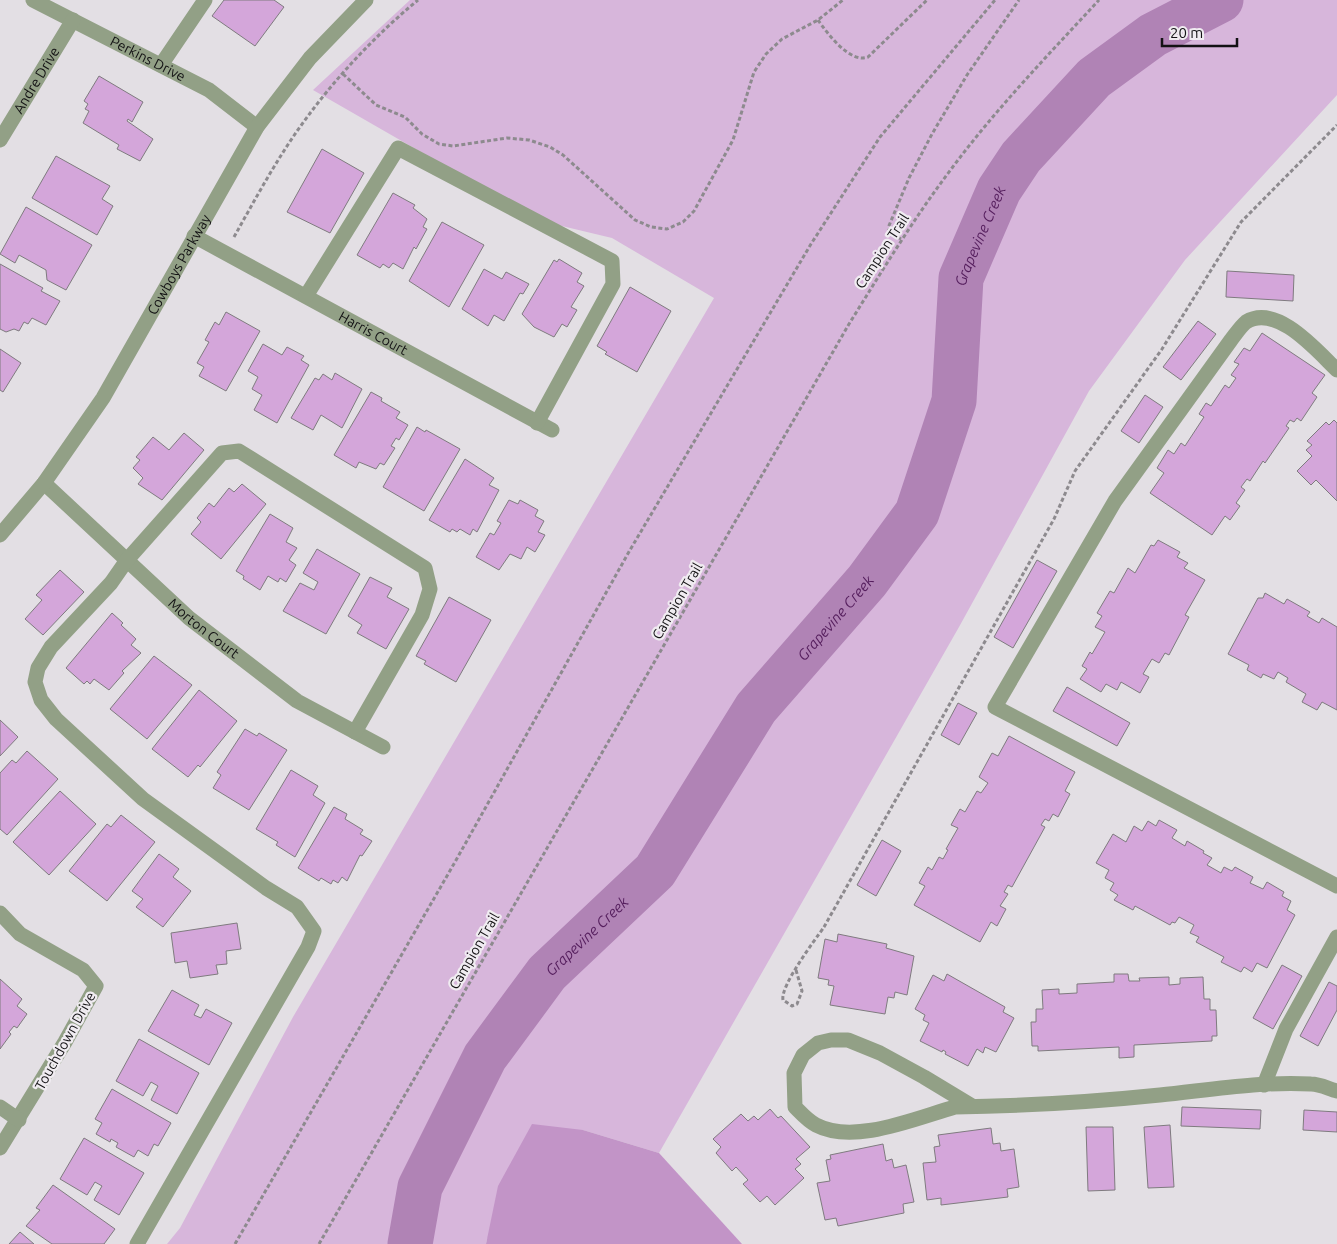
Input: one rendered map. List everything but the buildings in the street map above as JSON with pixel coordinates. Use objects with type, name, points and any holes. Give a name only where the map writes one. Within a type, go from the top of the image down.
[{"type":"street","name":"Perkins Drive","points":[[33,0],[209,90],[257,127]]},
{"type":"street","points":[[161,65],[205,0]]},
{"type":"street","name":"Cowboys Parkway","points":[[0,535],[44,483],[103,398],[257,127],[310,58],[366,0]]},
{"type":"street","name":"Andre Drive","points":[[0,140],[73,20]]},
{"type":"street","points":[[306,296],[398,148],[612,261],[613,284],[537,423]]},
{"type":"street","name":"Harris Court","points":[[194,236],[552,430]]},
{"type":"street","points":[[1337,370],[1293,329],[1277,320],[1261,318],[1246,322],[1115,501],[995,707],[1337,886]]},
{"type":"street","points":[[137,1244],[308,947],[314,931],[297,907],[266,888],[143,799],[56,718],[42,700],[35,682],[38,668],[51,647],[111,583],[127,560],[222,453],[240,451],[425,568],[430,589],[422,615],[354,732]]},
{"type":"street","name":"Morton Court","points":[[44,483],[189,618],[297,701],[383,747]]},
{"type":"street","name":"Touchdown Drive","points":[[0,913],[20,934],[83,970],[96,986],[19,1120],[0,1148]]},
{"type":"street","points":[[1264,1085],[1286,1029],[1337,937]]},
{"type":"street","points":[[972,1106],[924,1076],[848,1040],[831,1040],[818,1043],[804,1055],[794,1073],[795,1107],[815,1125],[836,1132],[856,1132],[955,1106],[972,1106],[1115,1099],[1264,1085],[1313,1084],[1337,1091]]},
{"type":"street","points":[[0,1107],[19,1120]]},
{"type":"path","points":[[225,253],[269,175],[308,116],[343,74],[377,38],[418,0]]},
{"type":"path","points":[[343,74],[376,105],[405,118],[422,134],[439,144],[453,146],[507,138],[530,140],[550,147],[563,155],[635,220],[651,227],[666,228],[683,222],[694,211],[733,140],[754,72],[766,54],[782,39],[818,20],[843,0]]},
{"type":"path","points":[[818,20],[836,42],[855,58],[863,59],[868,57],[928,0]]},
{"type":"path","points":[[235,1244],[455,862],[630,550],[811,244],[880,137],[995,0]]},
{"type":"path","points":[[901,240],[891,233],[888,228],[909,178],[967,75],[1019,0]]},
{"type":"path","name":"Campion Trail","points":[[319,1244],[840,341],[901,240],[952,167],[1012,96],[1099,0]]},
{"type":"path","points":[[796,970],[802,991],[797,1004],[792,1006],[782,996],[796,970],[828,920],[1042,540],[1075,471],[1162,349],[1241,222],[1337,125]]},
{"type":"shaded area","points":[[410,0],[1337,0],[1337,95],[1185,260],[1089,391],[959,627],[659,1153],[583,1130],[487,1239],[486,1244],[167,1244],[180,1228],[293,1017],[714,298],[612,238],[541,221],[313,90]]},
{"type":"shaded area","points":[[532,1124],[583,1130],[659,1153],[742,1244],[486,1244],[498,1186]]},
{"type":"waterway","name":"Grapevine Creek","points":[[410,1244],[420,1187],[485,1057],[547,973],[655,871],[756,708],[867,581],[917,513],[954,401],[961,278],[999,190],[1021,157],[1094,78],[1153,35],[1221,0]]}]
